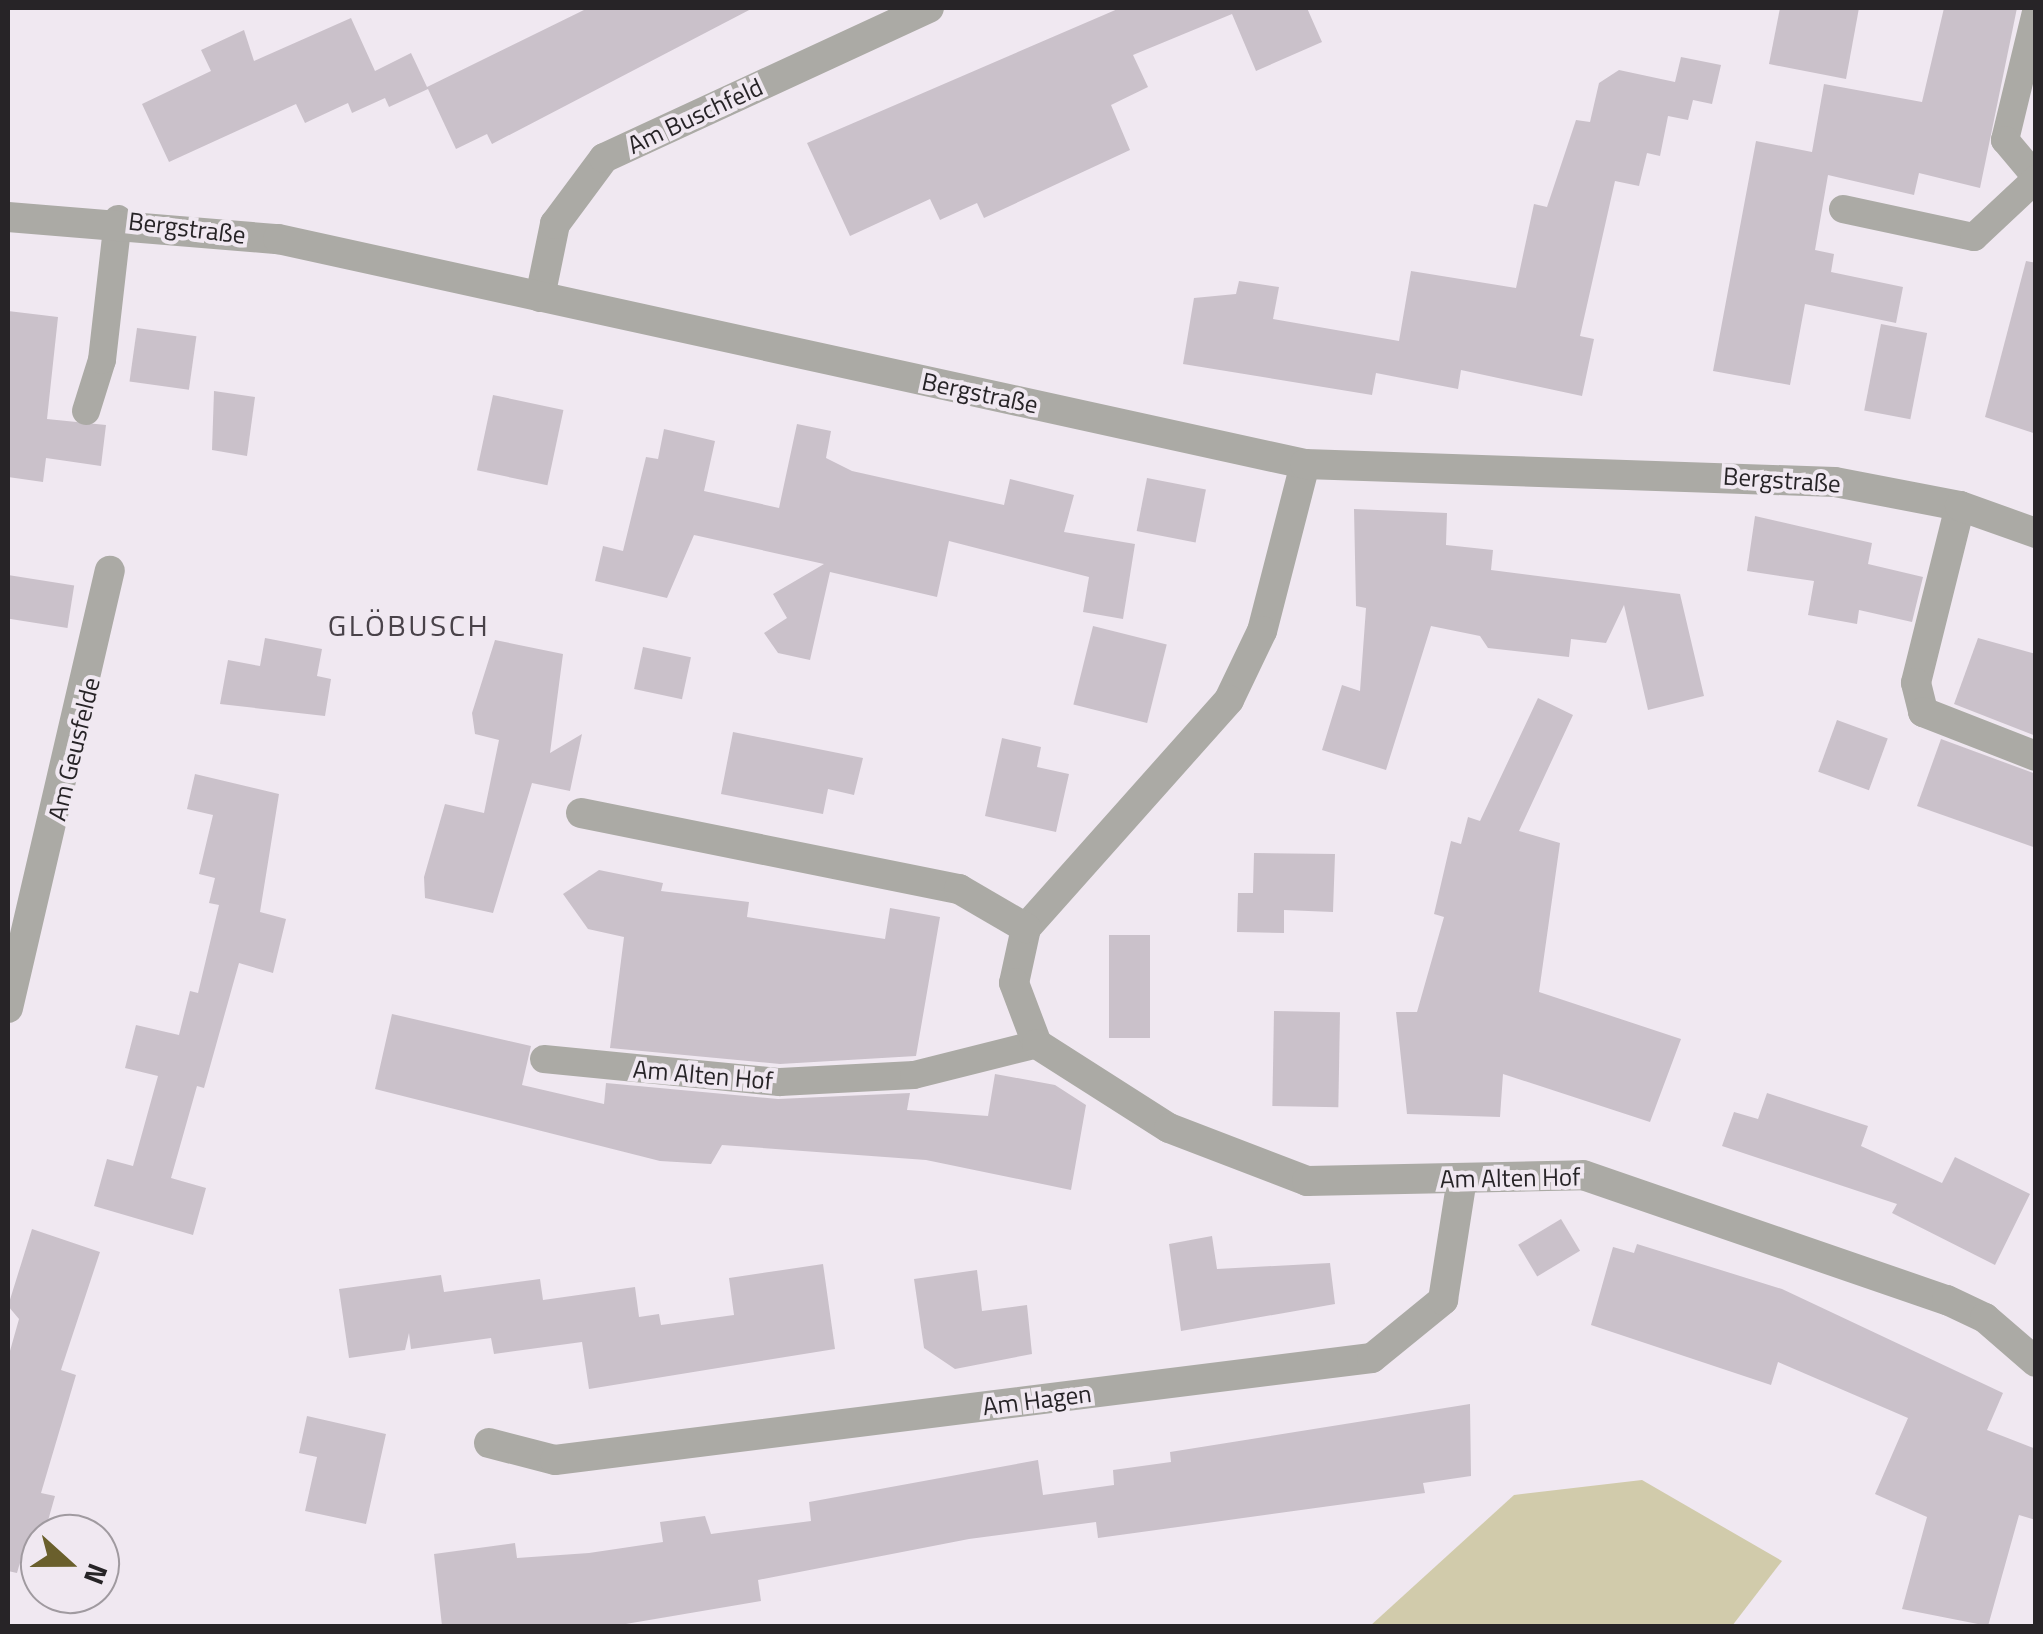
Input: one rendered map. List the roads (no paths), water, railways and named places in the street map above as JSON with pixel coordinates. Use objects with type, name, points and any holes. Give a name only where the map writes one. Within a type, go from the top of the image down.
[{"type":"street","name":"Am Buschfeld","points":[[540,297],[554,224],[577,182],[604,158],[929,8]]},
{"type":"street","name":"Bergstraße","points":[[8,216],[118,219],[278,240],[1304,464],[1834,482],[1960,506],[2036,533]]},
{"type":"street","points":[[1037,1044],[1014,983],[1026,928],[1229,700],[1262,631],[1304,464]]},
{"type":"street","points":[[1960,506],[1916,683],[1923,712],[2036,756]]},
{"type":"street","name":"Am Geusfelde","points":[[8,1008],[18,922],[110,572]]},
{"type":"street","points":[[582,813],[958,889],[1026,928]]},
{"type":"street","name":"Am Alten Hof","points":[[1037,1044],[1169,1128],[1307,1181],[1583,1174],[1947,1300],[1985,1318],[2036,1362]]},
{"type":"street","name":"Am Hagen","points":[[488,1444],[555,1460],[1372,1358],[1443,1300],[1462,1179]]},
{"type":"lane","points":[[1844,209],[1974,236],[2036,178],[2006,140],[2036,12]]},
{"type":"lane","points":[[86,411],[102,360],[118,219]]},
{"type":"lane","name":"Am Alten Hof","points":[[544,1059],[780,1082],[914,1076],[1037,1044]]},
{"type":"district","name":"GLÖBUSCH","points":[[409,625]]}]
